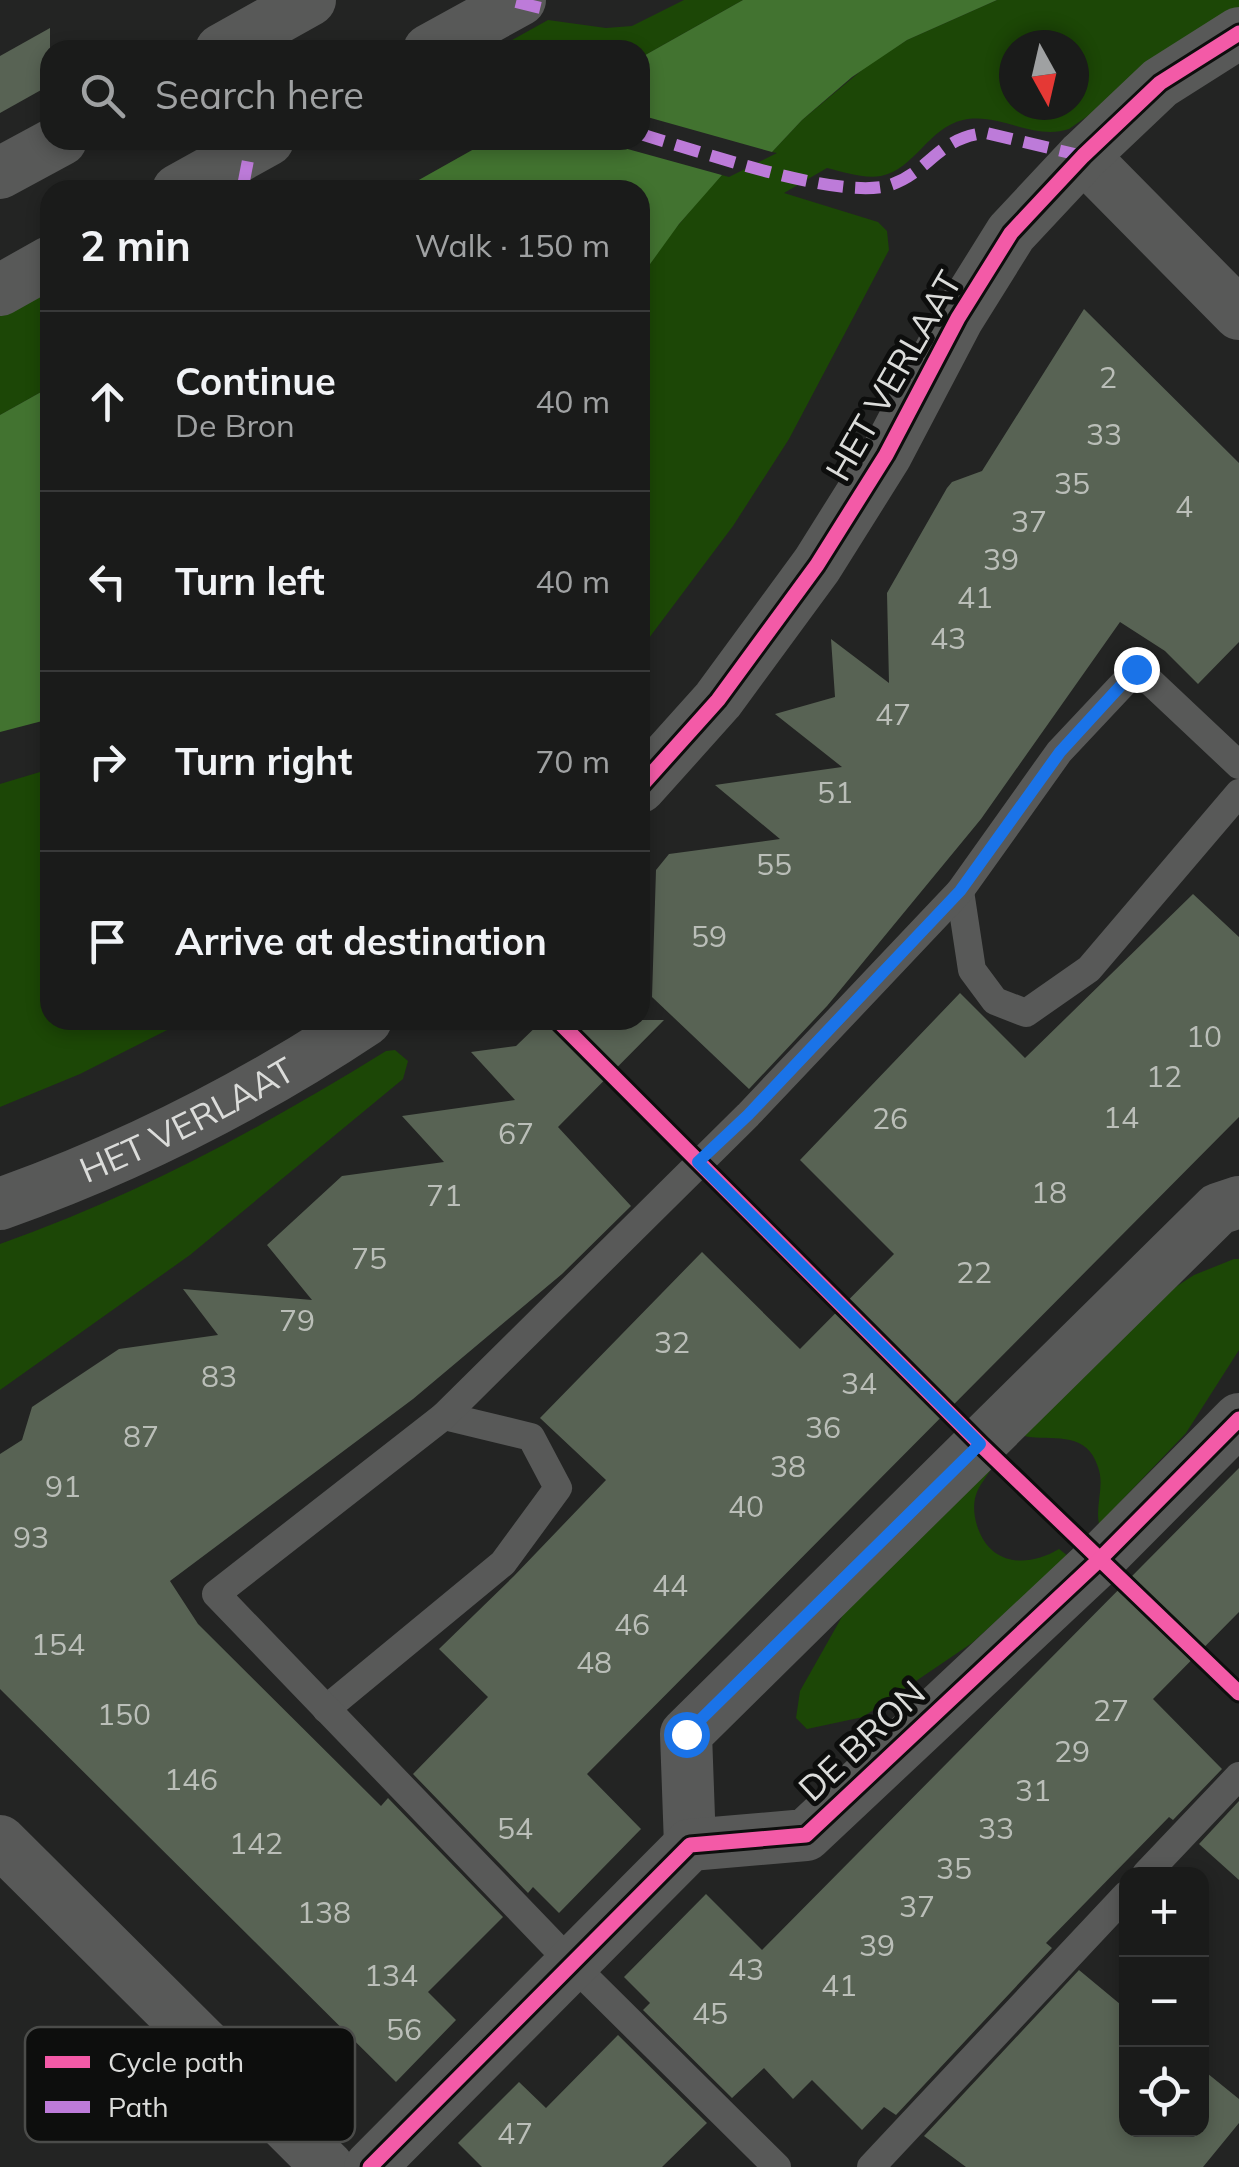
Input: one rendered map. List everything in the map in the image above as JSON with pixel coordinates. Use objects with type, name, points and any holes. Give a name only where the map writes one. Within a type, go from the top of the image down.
[{"type":"street","points":[[238,40],[310,0]]},
{"type":"street","points":[[443,28],[520,0]]},
{"type":"street","name":"HET VERLAAT","points":[[650,776],[718,700],[806,580],[886,455],[958,318],[1011,233],[1083,156],[1160,83],[1239,33]]},
{"type":"street","points":[[0,173],[43,150]]},
{"type":"street","points":[[196,180],[250,150]]},
{"type":"street","points":[[1083,156],[1239,314]]},
{"type":"street","points":[[0,290],[40,268]]},
{"type":"street","name":"HET VERLAAT","points":[[0,1204],[166,1136],[224,1106],[349,1030]]},
{"type":"street","points":[[370,2167],[690,1845],[686,1734],[1218,1209],[1239,1202]]},
{"type":"street","name":"DE BRON","points":[[690,1845],[806,1835],[1099,1560],[1239,1419]]},
{"type":"street","points":[[0,1841],[187,2027]]},
{"type":"street","points":[[303,2142],[328,2167]]},
{"type":"lane","points":[[777,2167],[572,1964],[216,1594],[444,1416],[748,1115],[960,891],[1060,752],[1136,669],[1239,765]]},
{"type":"lane","points":[[960,891],[972,970],[995,1000],[1026,1013],[1089,969],[1239,793]]},
{"type":"lane","points":[[326,1709],[503,1563],[558,1488],[531,1436],[444,1416]]},
{"type":"lane","points":[[1153,1867],[1239,1776]]},
{"type":"lane","points":[[871,2167],[1119,1902]]},
{"type":"shaded area","points":[[684,0],[743,0],[650,52],[650,40],[512,40],[548,20],[606,28],[632,26]]},
{"type":"shaded area","points":[[743,0],[997,0],[907,40],[852,77],[772,152],[722,175],[650,264],[650,180],[419,180],[472,150],[650,150],[650,52]]},
{"type":"shaded area","points":[[997,0],[1239,0],[1239,11],[1089,115],[1089,30],[999,30],[999,120],[1082,120],[1069,129],[1043,132],[990,120],[963,120],[940,131],[893,172],[868,177],[827,168],[784,193],[878,222],[887,231],[889,250],[789,439],[733,526],[650,637],[650,264],[722,175],[772,152],[802,120],[868,65],[907,40]]},
{"type":"shaded area","points":[[40,287],[40,393],[0,415],[0,309]]},
{"type":"shaded area","points":[[40,393],[40,722],[0,732],[0,415]]},
{"type":"shaded area","points":[[40,772],[40,1030],[167,1030],[80,1074],[0,1107],[0,784]]},
{"type":"shaded area","points":[[395,1050],[408,1061],[403,1079],[190,1255],[0,1390],[0,1244],[150,1182],[246,1133],[386,1051]]},
{"type":"shaded area","points":[[1239,1259],[1239,1350],[1186,1433],[1099,1524],[1100,1474],[1087,1448],[1070,1440],[1030,1437],[1006,1430],[1157,1299],[1194,1275]]},
{"type":"shaded area","points":[[974,1461],[990,1471],[974,1501],[976,1522],[985,1543],[1013,1560],[1036,1559],[1059,1549],[1068,1556],[972,1643],[863,1717],[807,1729],[796,1718],[800,1691],[865,1576]]},
{"type":"pier","points":[[650,118],[777,153],[729,177],[631,150],[650,150]]},
{"type":"building","points":[[50,28],[50,40],[40,40],[40,91],[0,113],[0,56]]},
{"type":"building","points":[[1084,309],[1239,463],[1239,642],[1198,684],[1165,651],[1120,622],[981,819],[827,1006],[749,1089],[652,997],[656,870],[669,854],[780,839],[715,785],[842,767],[775,714],[835,697],[831,639],[889,683],[887,593],[947,488],[952,482],[982,471]]},
{"type":"building","points":[[1193,894],[1239,937],[1239,1117],[587,1774],[641,1829],[559,1913],[533,1887],[528,1893],[413,1774],[488,1697],[439,1649],[606,1480],[540,1418],[702,1252],[800,1349],[894,1254],[800,1160],[960,993],[1025,1058]]},
{"type":"building","points":[[650,1020],[664,1020],[558,1127],[631,1206],[562,1274],[413,1399],[170,1581],[198,1624],[381,1806],[388,1798],[503,1917],[428,1992],[456,2020],[396,2082],[355,2041],[355,2027],[341,2027],[0,1689],[0,1454],[22,1440],[32,1407],[119,1349],[218,1335],[183,1289],[312,1300],[267,1245],[342,1176],[444,1162],[402,1116],[515,1100],[471,1052],[516,1046],[533,1030],[650,1030]]},
{"type":"building","points":[[1239,1468],[1239,1612],[1153,1699],[1222,1769],[1173,1820],[1169,1817],[1046,1943],[1052,1948],[896,2115],[884,2107],[862,2130],[812,2080],[793,2099],[764,2068],[732,2098],[643,2010],[650,2003],[624,1977],[706,1894],[762,1950]]},
{"type":"building","points":[[1239,1801],[1239,1880],[1199,1844]]},
{"type":"building","points":[[1079,1970],[1119,2003],[1119,2137],[1209,2137],[1209,2075],[1239,2099],[1239,2123],[1203,2167],[966,2167],[924,2136]]},
{"type":"building","points":[[618,2035],[707,2123],[662,2167],[482,2167],[458,2143],[519,2082],[546,2108]]},
{"type":"marked path","points":[[516,2],[549,10]]},
{"type":"marked path","points":[[650,137],[765,171],[863,188],[901,180],[956,141],[986,133],[1083,156]]},
{"type":"marked path","points":[[244,180],[250,150]]},
{"type":"cycle path","points":[[650,776],[718,700],[817,565],[886,455],[958,318],[1011,233],[1083,156],[1160,83],[1239,33]]},
{"type":"cycle path","points":[[567,1030],[980,1444],[1239,1693]]},
{"type":"cycle path","points":[[370,2167],[690,1845],[806,1835],[1099,1560],[1239,1419]]},
{"type":"route","points":[[686,1734],[980,1444],[698,1162],[748,1115],[960,891],[1060,752],[1136,669]]}]
